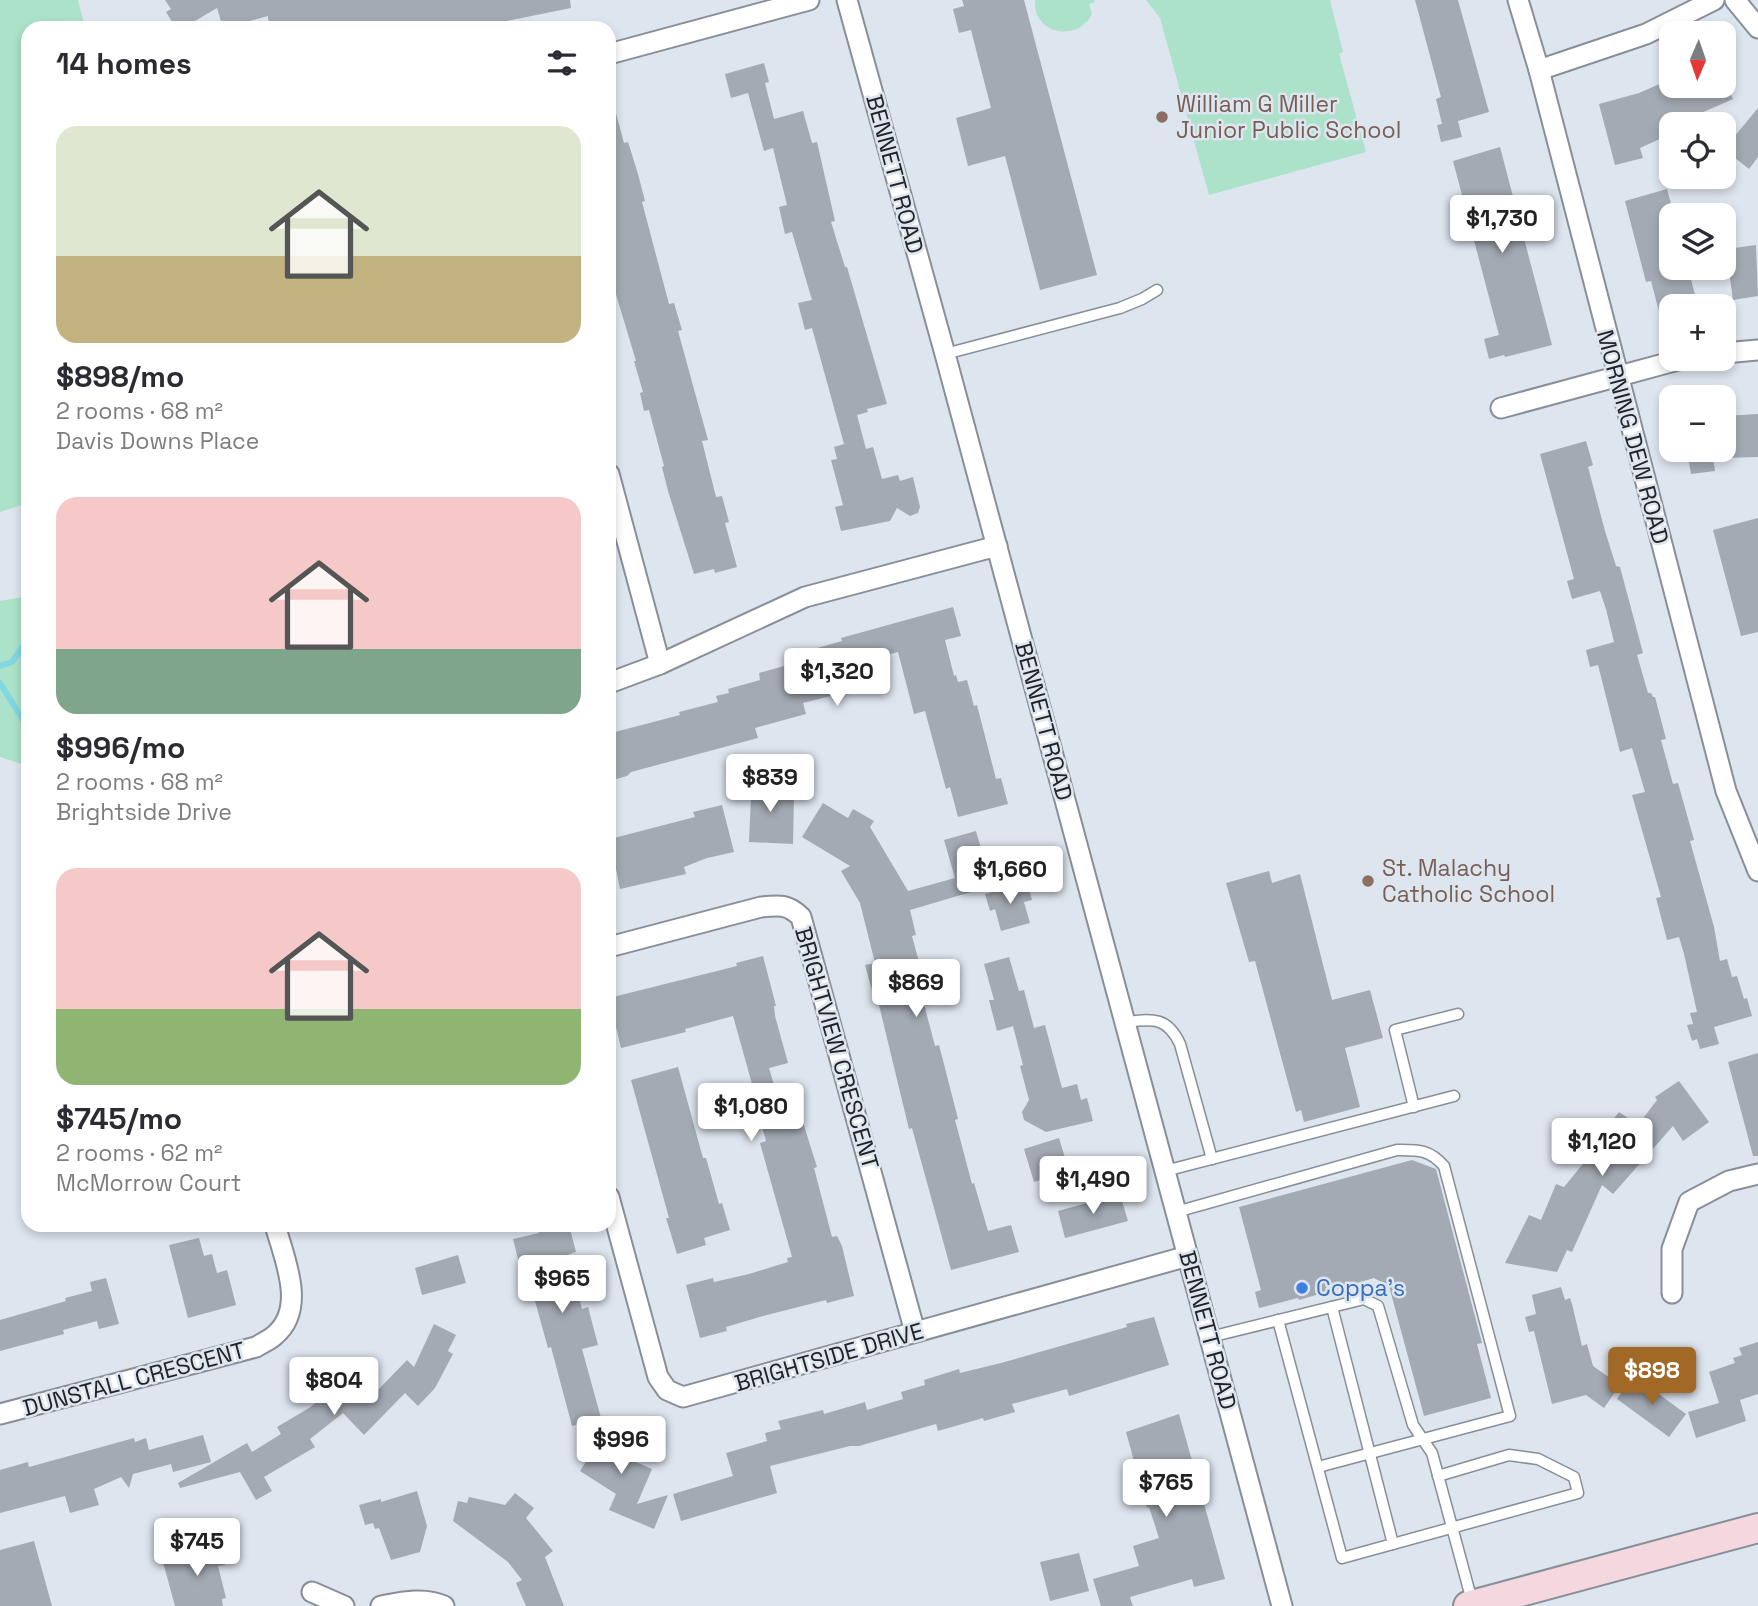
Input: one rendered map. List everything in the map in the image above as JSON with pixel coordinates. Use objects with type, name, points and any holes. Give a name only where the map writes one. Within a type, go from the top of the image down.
[{"type":"main road","points":[[1471,1605],[1524,1599],[1758,1528]]},
{"type":"street","points":[[616,52],[809,0]]},
{"type":"street","name":"BENNETT ROAD","points":[[847,0],[1282,1606]]},
{"type":"street","name":"MORNING DEW ROAD","points":[[1518,0],[1539,70],[1726,791],[1758,872]]},
{"type":"street","points":[[1539,70],[1646,34],[1714,0]]},
{"type":"street","points":[[1735,0],[1758,28]]},
{"type":"street","points":[[1736,352],[1758,350]]},
{"type":"street","points":[[1501,408],[1659,365]]},
{"type":"street","points":[[616,500],[660,664]]},
{"type":"street","points":[[616,680],[660,664],[805,597],[997,546]]},
{"type":"street","name":"BRIGHTVIEW CRESCENT","points":[[616,945],[761,907],[777,905],[792,908],[801,917],[915,1332]]},
{"type":"street","points":[[1672,1293],[1672,1249],[1689,1202],[1730,1181],[1758,1174]]},
{"type":"street","name":"BRIGHTSIDE DRIVE","points":[[616,1222],[658,1377],[667,1390],[683,1397],[1188,1256]]},
{"type":"street","name":"DUNSTALL CRESCENT","points":[[0,1415],[256,1347],[275,1335],[286,1321],[291,1306],[291,1285],[277,1232]]},
{"type":"street","points":[[312,1592],[344,1606]]},
{"type":"street","points":[[381,1606],[433,1601],[444,1606]]},
{"type":"lane","points":[[945,354],[1120,308],[1157,290]]},
{"type":"lane","points":[[1414,1107],[1395,1030],[1458,1014]]},
{"type":"lane","points":[[1125,1021],[1155,1020],[1166,1023],[1175,1032],[1212,1159]]},
{"type":"lane","points":[[1165,1171],[1454,1096]]},
{"type":"lane","points":[[1176,1212],[1397,1150],[1419,1150],[1434,1155],[1444,1166],[1510,1416],[1318,1467]]},
{"type":"lane","points":[[1210,1337],[1364,1299],[1378,1306],[1413,1425],[1432,1453],[1471,1605]]},
{"type":"lane","points":[[1332,1307],[1393,1544]]},
{"type":"lane","points":[[1278,1321],[1342,1558],[1578,1493],[1574,1476],[1538,1459],[1509,1455],[1438,1476]]},
{"type":"green space","points":[[0,0],[78,0],[83,21],[21,21],[21,505],[0,512]]},
{"type":"green space","points":[[1035,0],[1095,2],[1089,4],[1092,14],[1085,23],[1076,29],[1057,31],[1041,20],[1036,11]]},
{"type":"green space","points":[[1146,0],[1330,0],[1343,52],[1339,54],[1366,152],[1209,195],[1160,18]]},
{"type":"green space","points":[[21,597],[21,764],[0,757],[0,601]]},
{"type":"building","points":[[165,0],[570,0],[571,8],[507,21],[268,21],[268,16],[249,21],[221,21],[217,8],[195,21],[172,21],[166,12],[171,9]]},
{"type":"building","points":[[962,0],[1024,0],[1097,275],[1040,290],[1005,156],[968,166],[956,118],[991,108],[971,30],[959,33],[953,9],[964,6]]},
{"type":"building","points":[[1415,0],[1458,0],[1489,112],[1458,121],[1462,137],[1441,142],[1437,125],[1442,124],[1436,99],[1441,97]]},
{"type":"building","points":[[764,63],[769,82],[765,83],[774,119],[803,111],[812,143],[817,142],[835,221],[831,222],[887,404],[867,409],[868,412],[857,415],[866,449],[873,447],[882,479],[898,475],[900,481],[913,477],[920,507],[918,513],[910,516],[897,508],[890,521],[841,531],[835,507],[843,505],[831,460],[837,459],[834,447],[844,444],[812,328],[805,330],[798,303],[812,300],[792,232],[785,234],[779,207],[787,205],[773,148],[764,151],[748,93],[731,98],[725,74]]},
{"type":"building","points":[[1659,84],[1659,98],[1733,99],[1704,112],[1659,112],[1659,139],[1640,148],[1643,158],[1615,165],[1599,104]]},
{"type":"building","points":[[1758,108],[1758,157],[1749,169],[1736,159],[1736,135]]},
{"type":"building","points":[[616,113],[624,143],[628,142],[638,174],[645,201],[642,202],[669,304],[674,303],[682,330],[678,331],[708,440],[702,441],[716,497],[722,496],[729,522],[725,523],[737,567],[715,573],[714,569],[694,574],[668,491],[649,410],[644,411],[636,361],[616,294]]},
{"type":"building","points":[[1500,147],[1552,345],[1489,359],[1484,339],[1499,335],[1453,161]]},
{"type":"building","points":[[1667,189],[1671,203],[1659,203],[1659,280],[1691,280],[1695,294],[1659,294],[1659,311],[1651,281],[1646,282],[1625,201]]},
{"type":"building","points":[[1756,245],[1758,296],[1736,300],[1736,294],[1732,294],[1730,280],[1736,280],[1736,248]]},
{"type":"building","points":[[1758,414],[1758,457],[1736,458],[1736,415]]},
{"type":"building","points":[[1586,441],[1593,465],[1588,467],[1605,531],[1616,566],[1620,567],[1643,653],[1637,655],[1648,693],[1655,697],[1666,739],[1661,740],[1673,784],[1678,783],[1694,840],[1690,841],[1714,927],[1720,961],[1727,959],[1732,977],[1737,976],[1752,1016],[1714,1027],[1719,1044],[1700,1049],[1697,1039],[1692,1041],[1687,1025],[1693,1024],[1690,1013],[1697,1012],[1684,954],[1679,937],[1667,940],[1656,898],[1661,897],[1632,795],[1645,792],[1632,748],[1620,752],[1598,665],[1590,667],[1586,650],[1614,642],[1606,609],[1600,591],[1572,599],[1567,581],[1574,579],[1540,454]]},
{"type":"building","points":[[1689,462],[1714,462],[1715,471],[1691,474]]},
{"type":"building","points":[[1758,518],[1758,632],[1741,636],[1713,530]]},
{"type":"building","points":[[953,607],[961,636],[945,640],[954,676],[956,675],[958,682],[967,680],[974,706],[977,705],[996,779],[1001,778],[1008,804],[958,817],[950,787],[946,789],[925,711],[914,714],[898,652],[837,669],[840,681],[831,684],[834,695],[803,703],[806,714],[755,728],[758,738],[631,772],[616,779],[616,732],[718,702],[716,696],[729,693],[728,689],[760,680],[759,673],[798,662],[796,654],[842,641],[841,638]]},
{"type":"building","points":[[752,775],[771,776],[770,796],[794,796],[793,844],[749,842]]},
{"type":"building","points":[[823,803],[848,818],[853,809],[874,821],[870,827],[908,891],[955,878],[944,840],[976,831],[983,855],[978,857],[988,887],[910,910],[916,935],[912,936],[926,988],[920,989],[935,1046],[939,1045],[972,1184],[974,1183],[988,1231],[1011,1225],[1019,1252],[951,1270],[912,1128],[909,1129],[878,1001],[875,1001],[865,965],[875,963],[860,903],[841,871],[850,866],[802,837]]},
{"type":"building","points":[[722,805],[734,852],[684,867],[686,874],[620,889],[616,869],[616,837],[695,817],[693,812]]},
{"type":"building","points":[[1269,871],[1272,883],[1300,874],[1332,1000],[1370,990],[1383,1038],[1345,1048],[1360,1107],[1304,1122],[1301,1110],[1296,1112],[1255,961],[1249,962],[1226,883]]},
{"type":"building","points":[[1027,883],[1032,900],[1024,902],[1030,923],[1001,931],[995,909],[990,911],[985,894]]},
{"type":"building","points":[[763,956],[788,1063],[769,1068],[779,1101],[795,1097],[817,1167],[814,1168],[832,1237],[837,1236],[842,1246],[854,1296],[827,1303],[826,1300],[763,1316],[726,1327],[727,1331],[700,1338],[686,1285],[713,1278],[714,1282],[749,1274],[788,1262],[787,1258],[792,1257],[760,1143],[766,1141],[754,1091],[733,1016],[685,1029],[686,1032],[621,1048],[616,1027],[616,996],[737,966],[736,963]]},
{"type":"building","points":[[1009,957],[1019,991],[1024,990],[1034,1028],[1045,1025],[1062,1088],[1077,1084],[1081,1100],[1087,1098],[1093,1121],[1046,1132],[1024,1120],[1022,1112],[1029,1100],[1013,1026],[997,1031],[989,1000],[994,1000],[984,964]]},
{"type":"building","points":[[1758,1053],[1758,1156],[1753,1156],[1728,1062]]},
{"type":"building","points":[[678,1067],[703,1158],[706,1158],[719,1204],[722,1203],[730,1230],[704,1238],[706,1245],[677,1254],[631,1080]]},
{"type":"building","points":[[1679,1081],[1709,1122],[1683,1141],[1673,1126],[1613,1194],[1602,1185],[1572,1252],[1567,1250],[1557,1272],[1505,1263],[1529,1215],[1541,1220],[1556,1184],[1564,1187],[1610,1131],[1607,1127],[1619,1112],[1638,1125],[1657,1100],[1655,1097]]},
{"type":"building","points":[[1059,1138],[1069,1171],[1034,1182],[1024,1149]]},
{"type":"building","name":"Coppa's","points":[[1412,1160],[1436,1169],[1482,1343],[1477,1344],[1491,1398],[1424,1416],[1389,1286],[1374,1278],[1299,1300],[1298,1298],[1259,1308],[1255,1292],[1261,1290],[1239,1207]]},
{"type":"building","points":[[1120,1194],[1128,1221],[1065,1238],[1058,1211]]},
{"type":"building","points":[[571,1232],[576,1252],[567,1255],[582,1309],[588,1307],[598,1345],[582,1349],[601,1418],[572,1426],[551,1347],[548,1348],[535,1301],[538,1300],[529,1265],[520,1267],[513,1239],[539,1233]]},
{"type":"building","points":[[199,1238],[204,1256],[212,1254],[217,1273],[227,1270],[236,1305],[188,1318],[169,1245]]},
{"type":"building","points":[[458,1255],[466,1283],[422,1295],[415,1268]]},
{"type":"building","points":[[106,1278],[119,1324],[99,1329],[97,1321],[63,1330],[64,1334],[0,1351],[0,1320],[92,1291],[90,1282]]},
{"type":"building","points":[[1561,1287],[1565,1300],[1570,1298],[1582,1346],[1587,1344],[1593,1366],[1620,1385],[1604,1408],[1586,1395],[1552,1404],[1534,1331],[1529,1332],[1525,1317],[1536,1314],[1532,1295]]},
{"type":"building","points":[[1154,1317],[1169,1365],[1069,1396],[1067,1389],[1012,1404],[1015,1412],[984,1421],[983,1418],[938,1431],[936,1424],[859,1446],[770,1466],[777,1493],[681,1521],[673,1494],[733,1476],[726,1453],[767,1441],[765,1433],[781,1429],[778,1421],[823,1410],[824,1414],[865,1402],[867,1410],[903,1399],[901,1392],[925,1385],[924,1380],[959,1369],[960,1373],[1001,1363]]},
{"type":"building","points":[[434,1324],[456,1335],[448,1351],[453,1354],[435,1388],[418,1406],[405,1393],[364,1435],[343,1413],[310,1439],[315,1447],[264,1477],[272,1491],[256,1500],[240,1472],[180,1488],[178,1483],[247,1443],[252,1452],[281,1434],[277,1427],[334,1389],[339,1394],[359,1374],[377,1391],[407,1360],[414,1367]]},
{"type":"building","points":[[1758,1342],[1758,1394],[1740,1400],[1746,1421],[1696,1438],[1688,1412],[1719,1403],[1709,1372],[1735,1363],[1733,1358],[1742,1355],[1739,1348]]},
{"type":"building","points":[[1634,1376],[1686,1414],[1669,1437],[1617,1399]]},
{"type":"building","points":[[1179,1414],[1225,1579],[1194,1587],[1192,1579],[1130,1597],[1133,1606],[1101,1606],[1093,1579],[1139,1566],[1133,1546],[1159,1538],[1149,1507],[1147,1508],[1126,1432]]},
{"type":"building","points":[[600,1421],[632,1441],[622,1456],[652,1469],[637,1504],[668,1495],[654,1529],[609,1510],[616,1494],[580,1471],[592,1452],[587,1449],[589,1446],[586,1443]]},
{"type":"building","points":[[203,1435],[211,1462],[173,1472],[171,1464],[133,1474],[129,1488],[121,1477],[94,1489],[99,1505],[70,1513],[65,1496],[0,1513],[0,1470],[28,1462],[29,1467],[134,1438],[135,1442],[146,1438],[149,1450]]},
{"type":"building","points":[[417,1491],[427,1526],[420,1552],[391,1560],[379,1528],[375,1529],[373,1523],[365,1525],[359,1505],[381,1499],[381,1502]]},
{"type":"building","points":[[515,1493],[534,1508],[526,1518],[553,1551],[545,1557],[564,1606],[526,1606],[516,1583],[522,1580],[508,1562],[453,1521],[458,1501],[467,1503],[469,1497],[505,1505]]},
{"type":"building","points":[[34,1541],[52,1606],[0,1606],[0,1550]]},
{"type":"building","points":[[219,1544],[225,1565],[218,1566],[226,1598],[222,1599],[223,1606],[175,1606],[163,1562]]},
{"type":"building","points":[[1079,1553],[1089,1591],[1050,1601],[1040,1562]]},
{"type":"waterway","points":[[0,666],[12,662],[21,649]]},
{"type":"waterway","points":[[0,683],[21,717]]},
{"type":"place","name":"William G Miller Junior Public School","points":[[1162,117]]},
{"type":"place","name":"St. Malachy Catholic School","points":[[1368,881]]},
{"type":"place","name":"Coppa's","points":[[1302,1288]]}]
